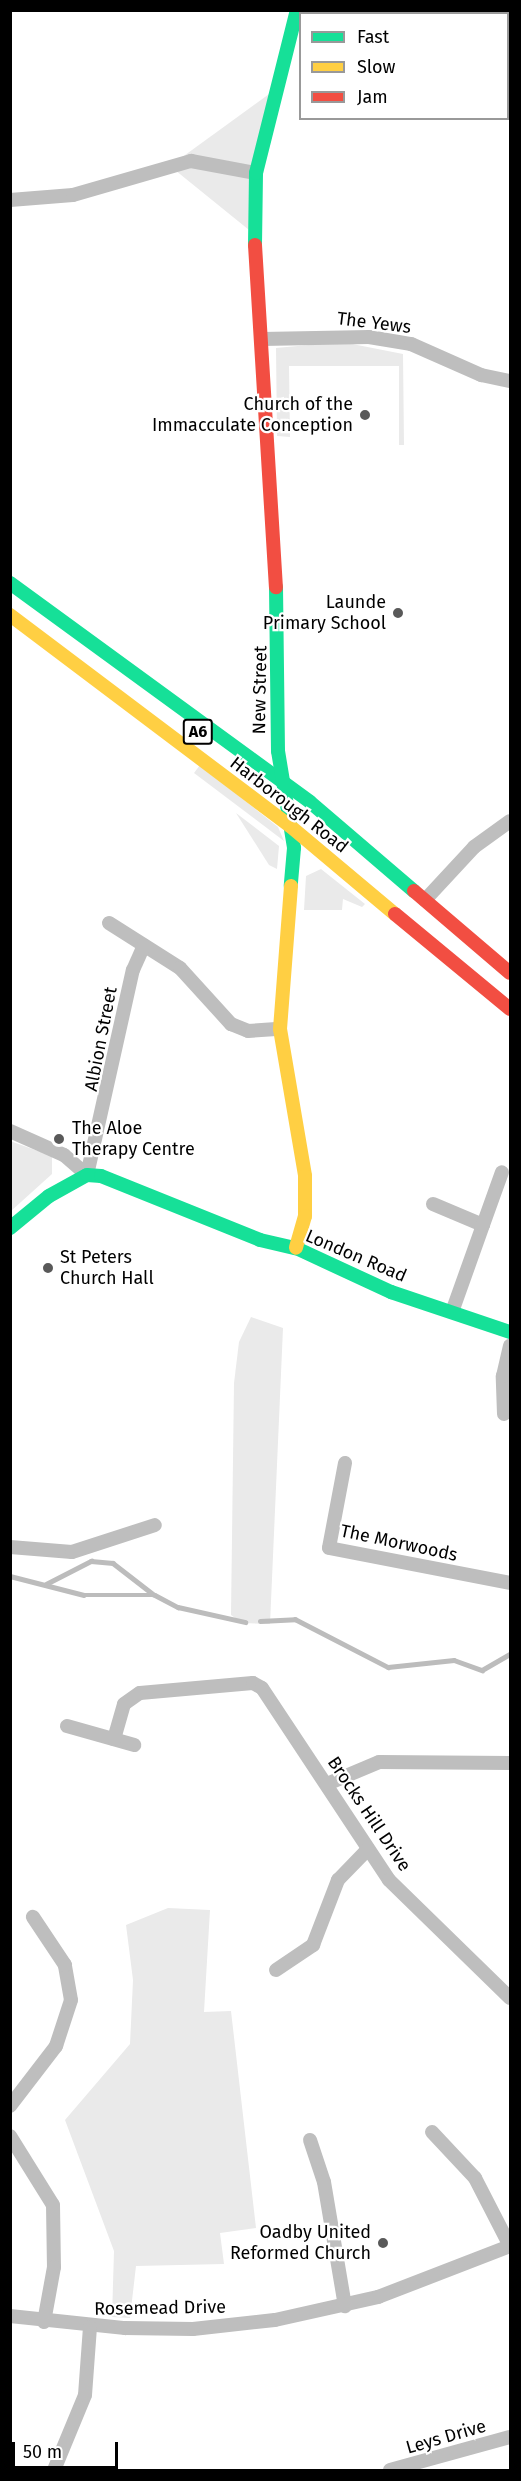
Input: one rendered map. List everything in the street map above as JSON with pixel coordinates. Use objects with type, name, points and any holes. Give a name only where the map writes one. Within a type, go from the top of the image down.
[{"type":"main road","name":"New Street","points":[[296,1248],[305,1216],[305,1176],[280,1029],[294,848],[282,781],[262,339],[254,234],[256,173],[297,10]]},
{"type":"main road","name":"Harborough Road","points":[[10,583],[282,781],[510,973]]},
{"type":"main road","points":[[37,602],[150,708],[137,729]]},
{"type":"main road","name":"Harborough Road","points":[[10,615],[290,826],[510,1009]]},
{"type":"main road","name":"A6","points":[[109,653],[119,668],[287,810]]},
{"type":"main road","points":[[285,796],[406,908],[510,999]]},
{"type":"main road","points":[[385,906],[406,908],[425,900],[424,924]]},
{"type":"main road","points":[[10,1228],[32,1207],[87,1175]]},
{"type":"main road","name":"London Road","points":[[87,1175],[116,1179],[260,1240],[296,1248],[351,1277],[510,1332]]},
{"type":"street","points":[[10,200],[73,195],[191,161],[256,173]]},
{"type":"street","name":"The Yews","points":[[262,339],[369,337],[411,344],[481,375],[510,381]]},
{"type":"street","points":[[425,900],[474,847],[510,821]]},
{"type":"street","points":[[109,923],[180,968],[231,1024],[248,1031],[280,1029]]},
{"type":"street","name":"Albion Street","points":[[87,1175],[144,945]]},
{"type":"street","points":[[10,1131],[64,1155],[87,1175]]},
{"type":"street","points":[[452,1312],[502,1172]]},
{"type":"street","points":[[433,1204],[483,1225]]},
{"type":"street","points":[[504,1414],[503,1376],[510,1346]]},
{"type":"street","name":"The Morwoods","points":[[345,1462],[328,1548],[510,1583]]},
{"type":"street","points":[[10,1547],[72,1552],[155,1525]]},
{"type":"street","name":"Brocks Hill Drive","points":[[114,1739],[124,1704],[140,1693],[253,1683],[262,1688],[390,1880],[510,1998]]},
{"type":"street","points":[[67,1726],[134,1745]]},
{"type":"street","points":[[327,1784],[379,1762],[510,1763]]},
{"type":"street","points":[[276,1970],[313,1945],[338,1880],[368,1849]]},
{"type":"street","points":[[10,2106],[56,2046],[71,2000],[65,1965],[33,1917]]},
{"type":"street","points":[[432,2132],[475,2178],[510,2246]]},
{"type":"street","points":[[10,2136],[53,2205],[56,2247],[45,2322]]},
{"type":"street","points":[[310,2140],[324,2182],[345,2306]]},
{"type":"street","name":"Rosemead Drive","points":[[10,2316],[90,2327],[192,2329],[345,2306],[510,2246]]},
{"type":"street","points":[[54,2470],[85,2395],[90,2327]]},
{"type":"street","name":"Leys Drive","points":[[390,2470],[510,2437]]},
{"type":"shaded area","points":[[310,11],[482,11],[482,12]]},
{"type":"shaded area","points":[[276,89],[254,234],[170,166]]},
{"type":"shaded area","points":[[342,342],[403,354],[404,445],[399,445],[399,366],[289,366],[290,437],[277,436],[276,348]]},
{"type":"shaded area","points":[[200,765],[278,827],[284,841],[194,773]]},
{"type":"shaded area","points":[[236,813],[279,846],[277,869],[269,865]]},
{"type":"shaded area","points":[[321,869],[365,904],[362,907],[343,899],[342,910],[304,910],[306,876]]},
{"type":"shaded area","points":[[10,1141],[52,1156],[52,1174],[11,1211]]},
{"type":"shaded area","points":[[251,1317],[283,1328],[270,1624],[242,1623],[231,1615],[234,1383],[239,1342]]},
{"type":"shaded area","points":[[168,1908],[210,1910],[204,2012],[231,2011],[256,2228],[220,2233],[224,2264],[136,2266],[130,2318],[112,2317],[114,2251],[65,2120],[130,2044],[133,1980],[126,1925]]},
{"type":"waterway","points":[[46,1584],[91,1561],[113,1563],[153,1594]]},
{"type":"waterway","points":[[10,1576],[84,1595],[155,1595],[178,1607],[245,1622]]},
{"type":"waterway","points":[[260,1621],[295,1619],[388,1667],[454,1660],[482,1670],[510,1654]]},
{"type":"traffic: fast","points":[[255,245],[256,173],[297,10]]},
{"type":"traffic: fast","points":[[10,583],[310,802],[414,891]]},
{"type":"traffic: fast","points":[[276,587],[278,751],[294,848],[291,886]]},
{"type":"traffic: fast","points":[[10,1228],[49,1196],[87,1175],[101,1176],[260,1240],[296,1248],[391,1292],[510,1332]]},
{"type":"traffic: slow","points":[[10,615],[290,826],[395,914]]},
{"type":"traffic: slow","points":[[291,886],[280,1029],[305,1176],[305,1216],[296,1248]]},
{"type":"traffic: jam","points":[[255,245],[276,587]]},
{"type":"traffic: jam","points":[[414,891],[510,973]]},
{"type":"traffic: jam","points":[[395,914],[510,1009]]},
{"type":"place","name":"Church of the Immacculate Conception","points":[[365,415]]},
{"type":"place","name":"Launde Primary School","points":[[398,613]]},
{"type":"place","name":"The Aloe Therapy Centre","points":[[59,1139]]},
{"type":"place","name":"St Peters Church Hall","points":[[48,1268]]},
{"type":"place","name":"Oadby United Reformed Church","points":[[383,2243]]}]
